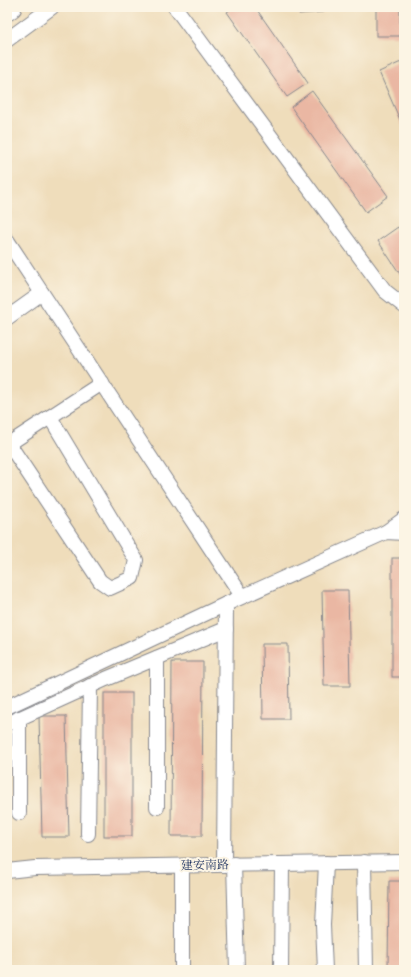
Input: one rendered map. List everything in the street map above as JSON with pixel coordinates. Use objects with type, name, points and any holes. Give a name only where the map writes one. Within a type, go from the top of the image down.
[{"type":"highway","points":[[7,10],[11,7]]},
{"type":"street","points":[[7,40],[52,7]]},
{"type":"street","points":[[175,7],[385,291],[404,306]]},
{"type":"street","points":[[7,240],[242,596]]},
{"type":"street","points":[[7,318],[42,293]]},
{"type":"street","points":[[50,417],[136,560],[132,578],[110,588],[100,581],[8,444],[102,383]]},
{"type":"street","points":[[7,707],[242,596],[386,532],[404,519]]},
{"type":"street","points":[[386,532],[404,532]]},
{"type":"street","points":[[226,604],[229,865],[237,970]]},
{"type":"street","points":[[19,813],[13,721],[90,686],[226,629]]},
{"type":"street","points":[[157,658],[157,807]]},
{"type":"street","points":[[88,834],[90,686]]},
{"type":"street","points":[[364,862],[366,970]]},
{"type":"street","name":"建安南路","points":[[7,872],[35,868],[404,862]]},
{"type":"street","points":[[325,970],[323,925],[326,863]]},
{"type":"street","points":[[280,970],[282,864]]},
{"type":"street","points":[[182,866],[182,970]]},
{"type":"building","points":[[234,7],[255,7],[308,83],[287,97],[227,12]]},
{"type":"building","points":[[299,7],[324,7],[324,12],[299,14]]},
{"type":"building","points":[[376,7],[400,7],[400,36],[376,36]]},
{"type":"building","points":[[401,62],[404,68],[404,129],[379,72]]},
{"type":"building","points":[[312,91],[388,196],[366,212],[291,107]]},
{"type":"building","points":[[398,227],[404,236],[404,280],[378,241]]},
{"type":"building","points":[[392,558],[404,558],[404,677],[392,677]]},
{"type":"building","points":[[322,590],[348,590],[350,686],[324,686]]},
{"type":"building","points":[[262,644],[288,644],[289,719],[263,719]]},
{"type":"building","points":[[172,662],[203,662],[202,836],[171,836]]},
{"type":"building","points":[[104,693],[132,693],[132,836],[104,836]]},
{"type":"building","points":[[39,716],[66,716],[69,837],[42,837]]},
{"type":"building","points":[[389,881],[404,881],[404,970],[388,970]]}]
